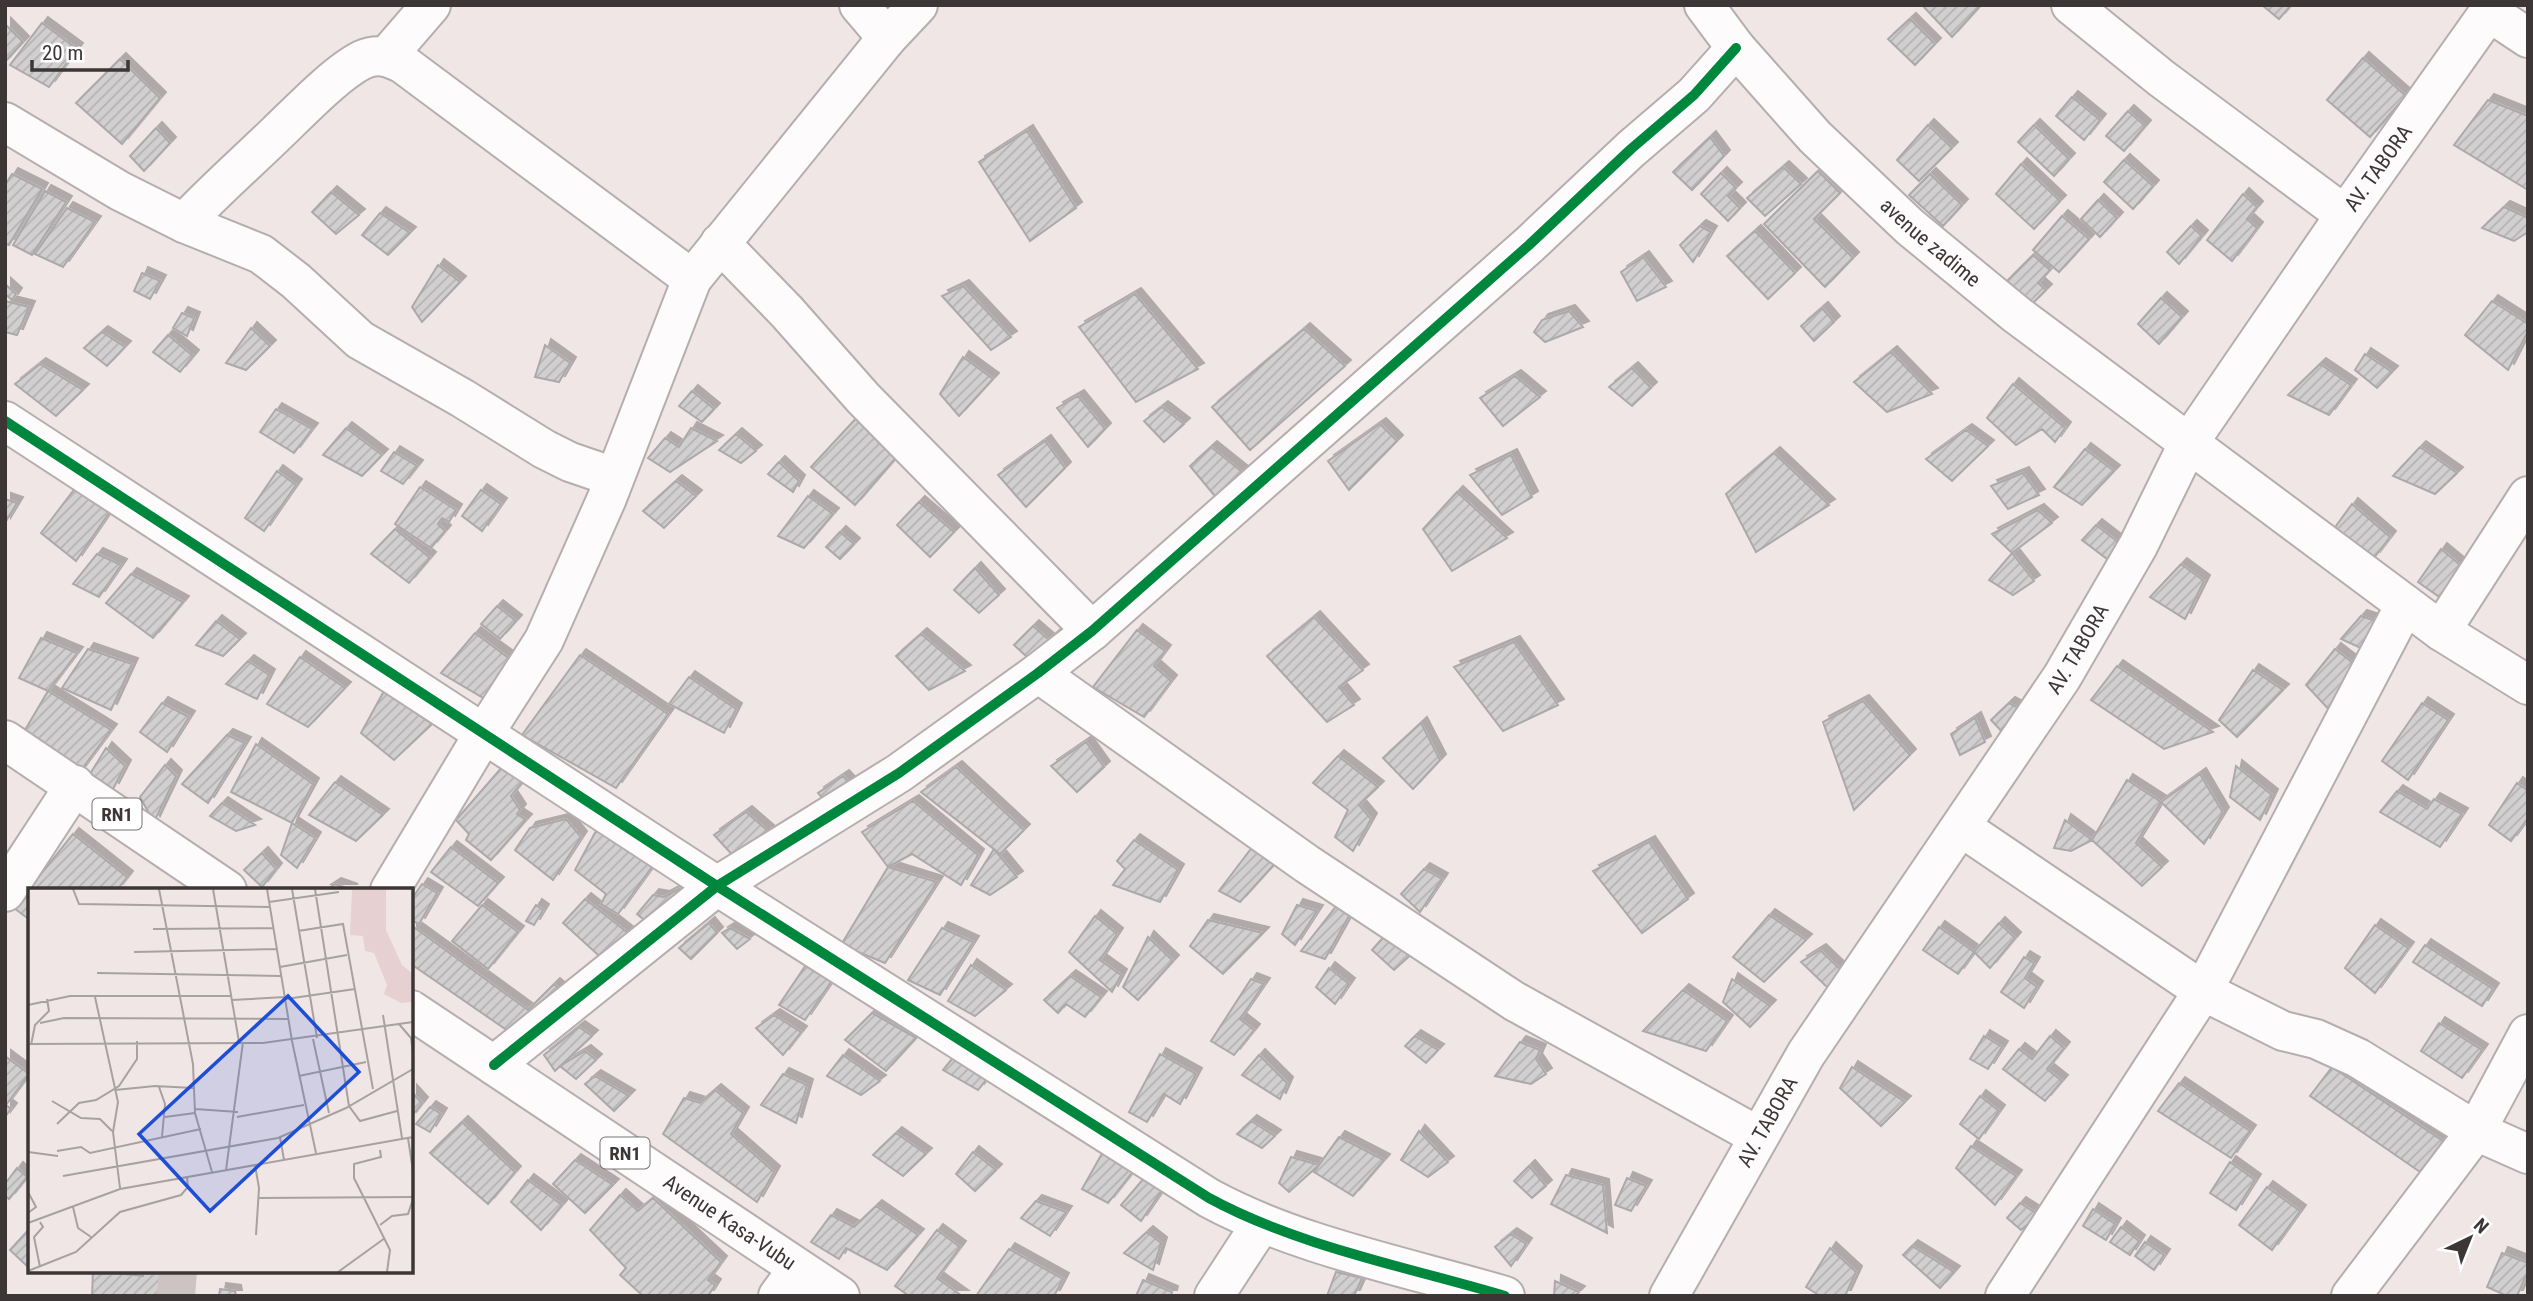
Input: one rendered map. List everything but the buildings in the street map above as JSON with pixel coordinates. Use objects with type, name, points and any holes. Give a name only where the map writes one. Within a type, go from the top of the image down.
[{"type":"main road","points":[[387,57],[431,5]]},
{"type":"main road","points":[[859,5],[887,38]]},
{"type":"main road","points":[[391,888],[483,735],[544,640],[614,477],[692,279],[887,38],[918,5]]},
{"type":"main road","name":"avenue zadime","points":[[1704,5],[1736,48],[1815,137],[1910,227],[2017,315],[2405,605],[2441,631],[2528,685]]},
{"type":"main road","points":[[2071,5],[2161,78],[2344,215]]},
{"type":"main road","points":[[2491,9],[2528,38]]},
{"type":"main road","name":"AV. TABORA","points":[[1669,1296],[1806,1054],[2062,677],[2138,546],[2188,444],[2344,215],[2491,9]]},
{"type":"main road","points":[[494,1065],[717,886],[899,773],[1092,631],[1529,245],[1631,149],[1694,95],[1736,48]]},
{"type":"main road","points":[[184,223],[224,181],[336,80],[361,60],[376,56],[387,57],[403,64],[692,279]]},
{"type":"main road","points":[[5,122],[120,191],[184,223],[261,254],[296,281],[360,340],[462,397],[544,449],[570,462],[614,477]]},
{"type":"main road","points":[[720,243],[788,312],[863,398],[1092,631]]},
{"type":"main road","points":[[5,421],[483,735],[1209,1198],[1288,1234],[1505,1296]]},
{"type":"main road","points":[[2441,631],[2528,496]]},
{"type":"main road","points":[[2006,1296],[2203,991],[2405,605]]},
{"type":"main road","points":[[1038,673],[1307,864],[1514,1001],[1758,1136]]},
{"type":"main road","name":"RN1","points":[[5,740],[224,888]]},
{"type":"main road","points":[[5,892],[75,785]]},
{"type":"main road","points":[[1961,827],[2203,991],[2283,1031],[2316,1039],[2358,1059],[2476,1131],[2528,1154]]},
{"type":"main road","name":"Avenue Kasa-Vubu","points":[[413,1011],[494,1065],[788,1282],[840,1296]]},
{"type":"main road","points":[[2351,1296],[2476,1131],[2528,1034]]},
{"type":"main road","points":[[1214,1296],[1261,1224]]},
{"type":"tunnel","points":[[176,1296],[178,1273]]},
{"type":"cycle path","points":[[494,1065],[717,886],[899,773],[1092,631],[1529,245],[1631,149],[1694,95],[1736,48]]},
{"type":"cycle path","points":[[5,421],[717,886],[1209,1198],[1243,1215],[1316,1242],[1505,1296]]}]
